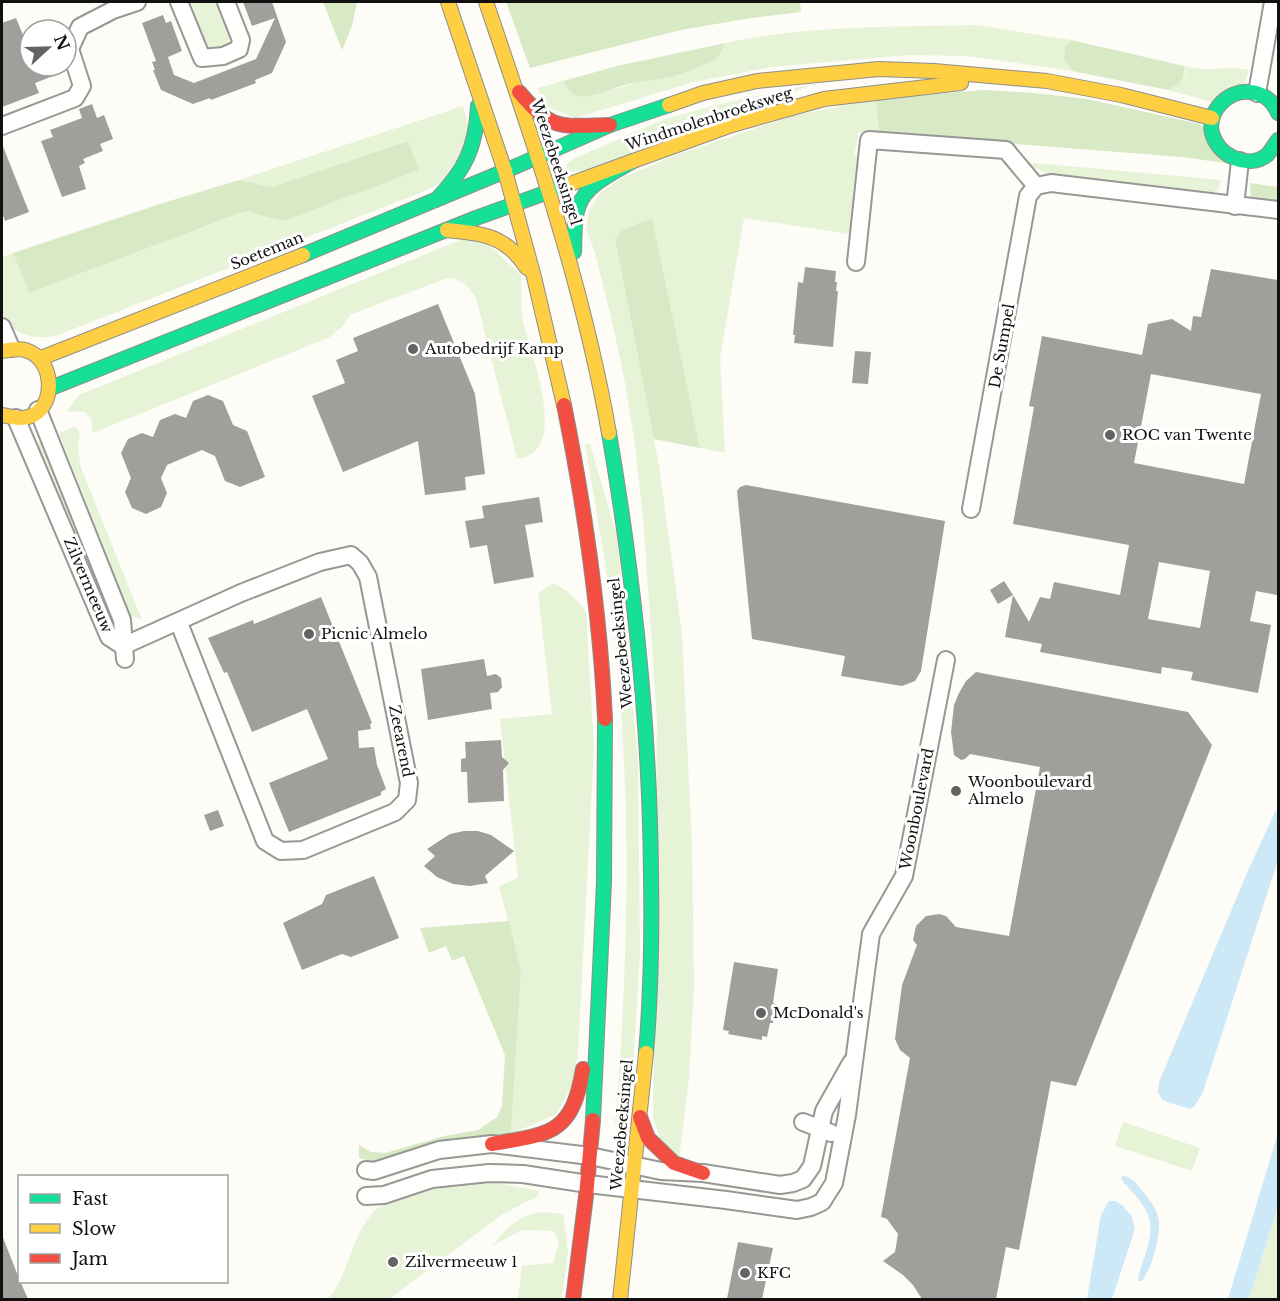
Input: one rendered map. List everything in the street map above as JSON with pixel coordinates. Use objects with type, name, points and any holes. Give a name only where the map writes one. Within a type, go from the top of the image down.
[{"type":"main road","name":"Weezebeeksingel","points":[[448,2],[505,171],[536,283],[575,456],[596,602],[604,712],[605,867],[599,1020],[588,1184],[573,1299]]},
{"type":"main road","name":"Weezebeeksingel","points":[[486,2],[549,192],[574,280],[600,390],[636,602],[643,687],[652,866],[650,1005],[634,1189],[620,1299]]},
{"type":"main road","name":"Windmolenbroeksweg","points":[[505,171],[610,125],[703,93],[768,80],[879,69],[934,70],[1047,81],[1121,95],[1212,118]]},
{"type":"main road","name":"Windmolenbroeksweg","points":[[514,204],[732,125],[824,99],[951,85],[989,77]]},
{"type":"main road","points":[[515,88],[536,112],[549,121],[575,125],[610,125]]},
{"type":"main road","points":[[436,200],[457,178],[471,154],[478,123],[478,89]]},
{"type":"main road","points":[[1278,113],[1268,99],[1257,93],[1243,91],[1227,97],[1219,105],[1212,118],[1212,134],[1219,149],[1230,158],[1253,161],[1266,156],[1275,148],[1278,140]]},
{"type":"main road","points":[[574,280],[575,222],[579,203],[587,192],[633,161]]},
{"type":"main road","name":"Soeteman","points":[[41,358],[207,294],[505,171]]},
{"type":"main road","points":[[51,388],[514,204]]},
{"type":"main road","points":[[447,230],[484,233],[499,238],[511,246],[536,283]]},
{"type":"main road","points":[[6,350],[27,350],[41,358],[50,372],[51,388],[46,400],[38,410],[28,416],[9,416]]},
{"type":"main road","points":[[492,1144],[541,1135],[560,1127],[573,1112],[580,1092],[584,1056],[599,1020]]},
{"type":"main road","points":[[640,1118],[648,1138],[674,1163],[703,1173]]},
{"type":"street","points":[[2,126],[75,98],[82,86],[70,49],[80,27],[113,10],[137,2]]},
{"type":"street","points":[[179,2],[202,58],[222,56],[239,49],[241,40],[226,2]]},
{"type":"street","points":[[1257,93],[1273,2]]},
{"type":"street","points":[[856,262],[870,140],[1006,150],[1036,186],[1051,183],[1278,210]]},
{"type":"street","points":[[1235,206],[1240,161]]},
{"type":"street","name":"De Sumpel","points":[[971,509],[1028,196],[1036,186]]},
{"type":"street","points":[[2,327],[6,350]]},
{"type":"street","name":"Zilvermeeuw","points":[[38,410],[122,620],[124,653]]},
{"type":"street","name":"Zilvermeeuw","points":[[9,416],[109,637],[124,653]]},
{"type":"street","name":"Zeearend","points":[[124,653],[179,623],[241,593],[320,562],[351,555],[368,577],[409,783],[407,800],[395,812],[303,850],[281,851],[266,841],[179,623]]},
{"type":"street","name":"Woonboulevard","points":[[588,1184],[797,1210],[822,1202],[829,1194],[834,1183],[841,1149],[871,934],[904,876],[946,660]]},
{"type":"street","name":"Woonboulevard","points":[[590,1156],[661,1171],[703,1173],[780,1185],[792,1183],[802,1179],[812,1166],[827,1103],[855,1058]]},
{"type":"street","points":[[803,1122],[830,1132],[841,1149]]},
{"type":"street","points":[[366,1170],[374,1170],[439,1150],[492,1144],[590,1156]]},
{"type":"street","points":[[366,1196],[384,1196],[432,1179],[489,1173],[523,1174],[588,1184]]},
{"type":"green space","points":[[188,2],[216,2],[230,38],[229,42],[205,50],[187,5]]},
{"type":"green space","points":[[323,2],[357,2],[352,26],[342,50]]},
{"type":"green space","points":[[506,2],[800,2],[801,12],[681,30],[530,68]]},
{"type":"green space","points":[[977,25],[1071,40],[1065,46],[1064,59],[1072,71],[966,56],[908,55],[772,67],[694,82],[575,118],[545,106],[538,88],[563,81],[567,88],[592,96],[645,80],[661,79],[684,73],[717,59],[725,43],[756,37],[850,28]]},
{"type":"green space","points":[[1071,40],[1184,66],[1183,75],[1178,83],[1168,90],[1072,71],[1064,59],[1065,46]]},
{"type":"green space","points":[[725,43],[717,59],[696,68],[667,78],[624,85],[596,95],[584,97],[573,94],[563,81],[617,66]]},
{"type":"green space","points":[[1184,66],[1201,69],[1249,70],[1244,85],[1212,102],[1168,90],[1176,85],[1185,74]]},
{"type":"green space","points":[[814,84],[591,170],[567,172],[566,165],[575,158],[665,119],[728,102]]},
{"type":"green space","points":[[984,90],[1087,99],[1200,124],[1233,164],[1181,157],[879,133],[876,99]]},
{"type":"green space","points":[[876,99],[879,133],[858,132],[854,155],[871,151],[862,236],[744,218],[720,358],[725,453],[700,448],[652,219],[622,230],[615,239],[659,465],[682,634],[692,846],[694,985],[689,1078],[679,1159],[664,1149],[653,1118],[657,721],[644,528],[635,444],[625,383],[596,256],[586,227],[589,211],[600,193],[620,179],[673,156],[792,116]]},
{"type":"green space","points":[[463,106],[468,124],[466,147],[442,182],[425,191],[58,335],[41,337],[24,334],[10,325],[5,318],[1,303],[2,257],[13,253],[29,293],[247,211],[283,220],[419,170],[408,141],[272,187],[239,180]]},
{"type":"green space","points":[[408,141],[419,170],[283,221],[246,211],[29,293],[13,253],[239,180],[272,187]]},
{"type":"green space","points":[[1023,162],[1221,180],[1219,188],[1213,195],[1053,177]]},
{"type":"green space","points":[[1250,183],[1278,187],[1278,202],[1251,199]]},
{"type":"green space","points":[[652,218],[700,448],[654,439],[615,239],[622,230]]},
{"type":"green space","points":[[463,239],[486,242],[521,275],[522,316],[539,378],[545,421],[542,440],[533,453],[517,459],[476,298],[464,283],[447,278],[350,315],[344,325],[330,337],[93,433],[91,419],[85,412],[67,411],[79,395]]},
{"type":"green space","points":[[75,426],[80,434],[78,444],[80,465],[142,620],[130,615],[59,433]]},
{"type":"green space","points":[[43,440],[112,614],[109,617],[35,444]]},
{"type":"green space","points":[[585,444],[590,444],[617,536],[638,760],[640,952],[631,1103],[624,1126],[615,1123],[626,939],[624,755],[611,609]]},
{"type":"green space","points":[[553,583],[572,595],[586,612],[594,748],[578,1053],[573,1083],[557,1114],[511,1134],[521,971],[499,886],[518,878],[500,719],[552,714],[538,593]]},
{"type":"green space","points":[[509,921],[521,971],[511,1134],[466,1137],[374,1162],[359,1158],[359,1145],[371,1152],[385,1153],[444,1136],[478,1130],[497,1117],[502,1106],[505,1055],[464,956],[452,961],[446,946],[429,953],[420,928]]},
{"type":"green space","points":[[1123,1122],[1200,1148],[1192,1171],[1115,1146]]},
{"type":"green space","points":[[487,1181],[539,1191],[538,1196],[503,1214],[389,1299],[327,1300],[341,1277],[362,1227],[379,1207],[450,1184]]},
{"type":"green space","points":[[1278,1206],[1278,1299],[1249,1299]]},
{"type":"green space","points":[[543,1212],[563,1214],[568,1252],[562,1299],[518,1299],[522,1266],[553,1263],[559,1242],[553,1231],[522,1230],[492,1246],[508,1228],[520,1219]]},
{"type":"water","points":[[1278,811],[1278,860],[1203,1092],[1195,1106],[1190,1109],[1162,1100],[1158,1092],[1159,1082],[1247,873],[1275,812]]},
{"type":"water","points":[[1278,1133],[1278,1206],[1249,1299],[1228,1299]]},
{"type":"water","points":[[1122,1176],[1130,1178],[1137,1184],[1152,1204],[1159,1222],[1155,1253],[1142,1281],[1138,1281],[1150,1237],[1149,1218],[1141,1202],[1121,1179]]},
{"type":"water","points":[[1109,1201],[1116,1201],[1123,1206],[1132,1217],[1135,1229],[1112,1299],[1087,1299],[1101,1215]]},
{"type":"building","points":[[243,2],[272,2],[286,42],[272,73],[255,80],[256,83],[211,100],[210,98],[193,104],[161,90],[153,70],[155,70],[152,62],[156,61],[142,23],[163,15],[166,23],[171,21],[182,51],[168,57],[174,75],[194,83],[256,59],[275,18],[252,26]]},
{"type":"building","points":[[16,18],[18,23],[18,78],[48,78],[35,83],[39,93],[2,107],[2,23]]},
{"type":"building","points":[[92,104],[97,118],[104,115],[113,139],[100,144],[103,151],[83,159],[85,163],[79,166],[86,189],[62,197],[41,141],[53,137],[50,130],[82,118],[79,109]]},
{"type":"building","points":[[2,144],[29,212],[5,221],[2,212]]},
{"type":"building","points":[[805,267],[836,271],[835,282],[837,282],[836,291],[838,291],[833,347],[794,343],[798,282],[803,283]]},
{"type":"building","points":[[1211,269],[1278,280],[1278,586],[1277,595],[1256,591],[1250,621],[1271,625],[1258,693],[1191,680],[1193,672],[1162,667],[1161,674],[1040,652],[1042,644],[1005,637],[1013,595],[1029,622],[1040,597],[1050,599],[1054,582],[1120,595],[1129,545],[1013,524],[1034,407],[1029,406],[1042,336],[1142,355],[1148,324],[1172,319],[1191,331],[1193,316],[1201,317]],"holes":[[[1151,374],[1261,394],[1244,484],[1134,463]],[[1159,562],[1210,571],[1200,628],[1148,619]]]},
{"type":"building","points":[[438,304],[475,394],[485,474],[465,477],[466,490],[425,495],[418,441],[343,472],[312,396],[345,383],[336,360],[358,351],[353,338]]},
{"type":"building","points":[[855,351],[871,352],[868,384],[852,383]]},
{"type":"building","points":[[208,395],[223,401],[233,425],[247,431],[265,477],[240,487],[225,481],[215,456],[202,450],[167,465],[161,478],[167,493],[161,507],[146,514],[132,508],[125,492],[131,478],[121,453],[128,439],[142,433],[153,437],[160,420],[175,414],[186,418],[193,401]]},
{"type":"building","points":[[746,485],[945,521],[921,671],[915,681],[902,686],[841,676],[845,656],[752,639],[737,491]]},
{"type":"building","points":[[539,497],[543,522],[525,525],[534,577],[494,584],[487,545],[470,548],[465,521],[484,518],[482,506]]},
{"type":"building","points":[[1004,581],[1013,595],[998,604],[990,590]]},
{"type":"building","points":[[321,597],[372,723],[370,724],[371,729],[358,731],[359,748],[374,747],[377,765],[386,789],[381,792],[381,795],[289,832],[269,783],[328,759],[307,709],[252,732],[227,672],[224,673],[208,638],[253,620],[254,624]]},
{"type":"building","points":[[484,659],[487,676],[496,674],[501,678],[502,687],[498,692],[490,693],[492,709],[428,720],[421,669]]},
{"type":"building","points":[[976,672],[1188,712],[1212,745],[1076,1086],[1051,1081],[1019,1250],[1006,1247],[996,1299],[922,1299],[903,1275],[883,1261],[895,1252],[898,1234],[887,1219],[881,1217],[910,1058],[900,1050],[895,1039],[902,985],[917,945],[913,940],[916,926],[926,916],[939,914],[946,916],[956,927],[1009,936],[1040,767],[970,754],[961,760],[954,755],[951,732],[954,705],[966,681]]},
{"type":"building","points":[[501,740],[502,757],[509,763],[503,770],[504,801],[468,803],[467,772],[461,772],[461,759],[466,758],[465,742]]},
{"type":"building","points":[[218,810],[224,826],[210,831],[204,815]]},
{"type":"building","points":[[478,831],[491,835],[514,851],[485,876],[488,883],[470,886],[453,884],[437,877],[424,866],[435,856],[427,849],[450,834]]},
{"type":"building","points":[[374,876],[399,938],[351,957],[342,954],[302,970],[283,923],[322,904],[326,895]]},
{"type":"building","points":[[734,962],[778,969],[773,1003],[776,1004],[773,1023],[770,1023],[767,1037],[762,1036],[762,1040],[728,1034],[729,1031],[723,1030]]},
{"type":"building","points":[[2,1235],[18,1276],[18,1283],[21,1283],[28,1299],[2,1299]]},
{"type":"building","points":[[738,1242],[773,1248],[762,1299],[727,1299]]},
{"type":"traffic: fast","points":[[1278,113],[1270,101],[1263,96],[1242,92],[1234,94],[1221,104],[1216,110],[1211,125],[1215,141],[1220,148],[1243,161],[1251,161],[1267,155],[1278,140]]},
{"type":"traffic: fast","points":[[303,255],[610,125],[669,105]]},
{"type":"traffic: fast","points":[[436,200],[455,179],[467,158],[475,134],[478,106]]},
{"type":"traffic: fast","points":[[574,252],[576,217],[583,198],[602,179],[633,161]]},
{"type":"traffic: fast","points":[[51,388],[476,218],[570,184]]},
{"type":"traffic: fast","points":[[609,433],[633,598],[648,764],[651,920],[646,1053]]},
{"type":"traffic: fast","points":[[593,1120],[604,882],[605,719]]},
{"type":"traffic: slow","points":[[448,2],[505,171],[534,277],[564,405]]},
{"type":"traffic: slow","points":[[486,2],[556,215],[586,323],[609,433]]},
{"type":"traffic: slow","points":[[669,105],[703,93],[757,81],[879,69],[934,71],[1047,81],[1121,95],[1212,118]]},
{"type":"traffic: slow","points":[[570,184],[732,125],[824,99],[961,83]]},
{"type":"traffic: slow","points":[[447,230],[493,238],[510,249],[527,268]]},
{"type":"traffic: slow","points":[[41,358],[303,255]]},
{"type":"traffic: slow","points":[[2,351],[23,349],[36,355],[48,375],[49,387],[47,398],[33,415],[21,418],[2,415]]},
{"type":"traffic: slow","points":[[620,1300],[646,1053]]},
{"type":"traffic: jam","points":[[519,92],[541,114],[558,124],[568,126],[610,125]]},
{"type":"traffic: jam","points":[[564,405],[579,483],[590,561],[605,719]]},
{"type":"traffic: jam","points":[[492,1144],[530,1137],[556,1127],[565,1119],[572,1107],[583,1069]]},
{"type":"traffic: jam","points":[[640,1117],[648,1138],[674,1163],[703,1173]]},
{"type":"traffic: jam","points":[[573,1300],[593,1120]]},
{"type":"place","name":"Autobedrijf Kamp","points":[[413,349]]},
{"type":"place","name":"ROC van Twente","points":[[1110,435]]},
{"type":"place","name":"Picnic Almelo","points":[[309,634]]},
{"type":"place","name":"Woonboulevard Almelo","points":[[956,791]]},
{"type":"place","name":"McDonald's","points":[[761,1013]]},
{"type":"place","name":"Zilvermeeuw 1","points":[[393,1262]]},
{"type":"place","name":"KFC","points":[[745,1273]]}]
